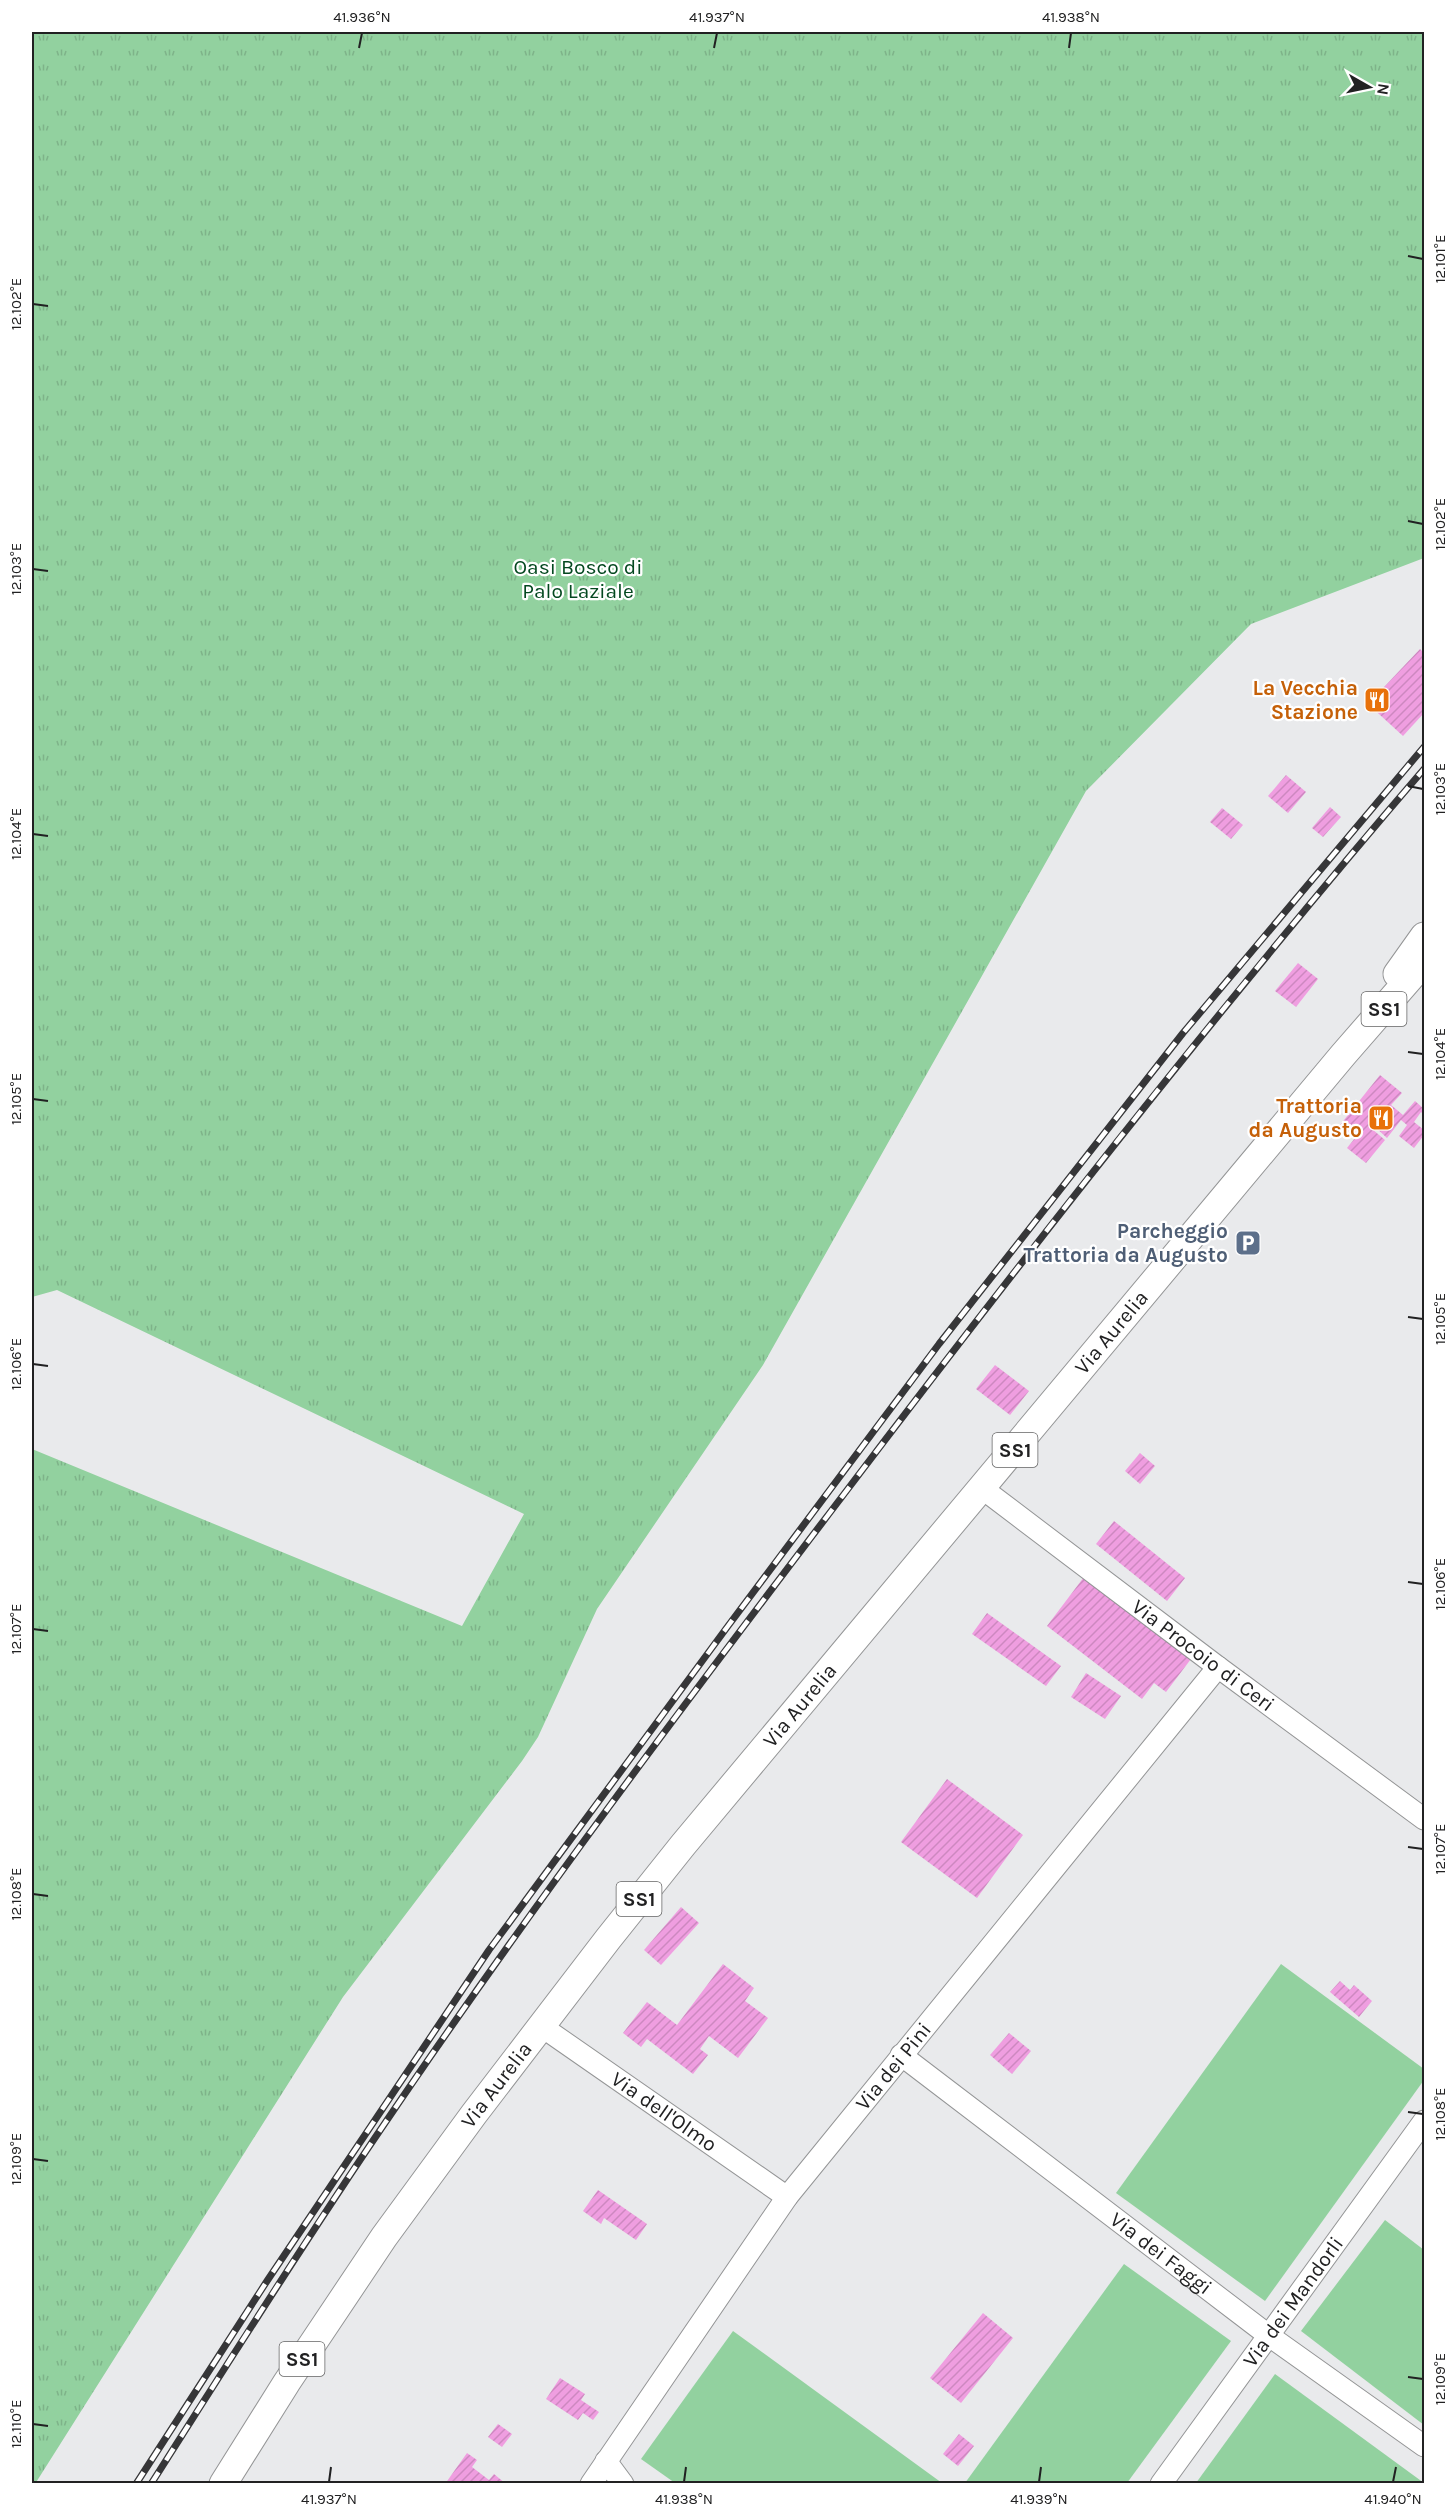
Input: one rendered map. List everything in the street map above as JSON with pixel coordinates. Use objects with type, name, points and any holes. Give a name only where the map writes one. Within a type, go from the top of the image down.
[{"type":"main road","points":[[1343,1055],[1425,936]]},
{"type":"main road","name":"Via Aurelia","points":[[222,2484],[299,2363],[384,2237],[455,2138],[656,1879],[1343,1055],[1425,962]]},
{"type":"street","name":"Via Procoio di Ceri","points":[[983,1489],[1425,1820]]},
{"type":"street","name":"Via dei Pini","points":[[591,2484],[787,2197],[1218,1667]]},
{"type":"street","name":"Via dell'Olmo","points":[[541,2026],[787,2197]]},
{"type":"street","name":"Via dei Faggi","points":[[901,2055],[1268,2335],[1425,2446]]},
{"type":"street","name":"Via dei Mandorli","points":[[1161,2484],[1425,2121]]},
{"type":"street","points":[[606,2461],[623,2484]]},
{"type":"green space","name":"Oasi Bosco di Palo Laziale","points":[[32,32],[1424,32],[1424,558],[1251,624],[1086,791],[763,1365],[597,1609],[538,1737],[343,1997],[35,2484],[32,2483],[32,1449],[462,1626],[524,1514],[57,1290],[32,1297]]},
{"type":"green space","points":[[1281,1964],[1424,2069],[1424,2080],[1265,2301],[1116,2193]]},
{"type":"green space","points":[[1385,2220],[1424,2250],[1424,2425],[1301,2331]]},
{"type":"green space","points":[[1124,2264],[1231,2341],[1127,2483],[965,2483]]},
{"type":"green space","points":[[733,2331],[942,2483],[675,2483],[641,2459]]},
{"type":"green space","points":[[1275,2374],[1424,2483],[1196,2483]]},
{"type":"building","points":[[1420,649],[1424,653],[1424,713],[1403,736],[1368,704]]},
{"type":"building","points":[[1286,775],[1306,792],[1288,813],[1268,796]]},
{"type":"building","points":[[1330,807],[1341,817],[1323,837],[1312,828]]},
{"type":"building","points":[[1222,808],[1243,825],[1231,839],[1210,822]]},
{"type":"building","points":[[1298,963],[1318,979],[1296,1007],[1275,991]]},
{"type":"building","name":"Trattoria da Augusto","points":[[1380,1075],[1402,1093],[1391,1105],[1403,1115],[1415,1101],[1424,1109],[1424,1115],[1421,1112],[1414,1122],[1424,1130],[1424,1135],[1414,1148],[1399,1136],[1407,1125],[1401,1120],[1387,1138],[1374,1126],[1372,1129],[1385,1140],[1366,1163],[1347,1148],[1355,1138],[1340,1125]]},
{"type":"building","points":[[995,1365],[1029,1391],[1010,1415],[976,1389]]},
{"type":"building","points":[[1140,1453],[1155,1466],[1140,1484],[1125,1471]]},
{"type":"building","points":[[1114,1521],[1185,1578],[1167,1601],[1096,1544]]},
{"type":"building","points":[[1087,1573],[1194,1655],[1166,1692],[1154,1683],[1142,1699],[1047,1626]]},
{"type":"building","points":[[987,1613],[1061,1666],[1046,1686],[972,1634]]},
{"type":"building","points":[[1086,1673],[1121,1696],[1105,1719],[1071,1697]]},
{"type":"building","points":[[947,1779],[1023,1835],[977,1898],[901,1842]]},
{"type":"building","points":[[681,1907],[699,1923],[661,1965],[644,1950]]},
{"type":"building","points":[[723,1964],[754,1988],[745,2001],[768,2018],[738,2058],[709,2036],[700,2049],[708,2055],[693,2074],[647,2039],[641,2047],[623,2033],[647,2002],[677,2025]]},
{"type":"building","points":[[1340,1981],[1350,1990],[1354,1985],[1372,2001],[1359,2017],[1330,1992]]},
{"type":"building","points":[[1009,2033],[1031,2051],[1012,2074],[990,2055]]},
{"type":"building","points":[[598,2190],[647,2224],[636,2240],[604,2218],[601,2224],[583,2211]]},
{"type":"building","points":[[983,2313],[1013,2338],[961,2403],[930,2378]]},
{"type":"building","points":[[560,2378],[585,2394],[581,2400],[599,2412],[593,2420],[583,2413],[578,2420],[546,2399]]},
{"type":"building","points":[[498,2424],[512,2434],[502,2447],[488,2437]]},
{"type":"building","points":[[959,2434],[974,2446],[958,2466],[943,2454]]},
{"type":"building","points":[[467,2453],[477,2460],[472,2467],[489,2480],[494,2474],[506,2484],[445,2484]]},
{"type":"railway","points":[[136,2484],[267,2281],[489,1950],[728,1626],[939,1344],[1183,1033],[1424,747]]},
{"type":"railway","points":[[151,2484],[385,2123],[495,1964],[666,1730],[912,1405],[1127,1129],[1348,858],[1424,769]]},
{"type":"place","name":"La Vecchia Stazione","points":[[1377,700]]},
{"type":"place","name":"Trattoria da Augusto","points":[[1381,1118]]},
{"type":"place","name":"Parcheggio Trattoria da Augusto","points":[[1248,1243]]}]
